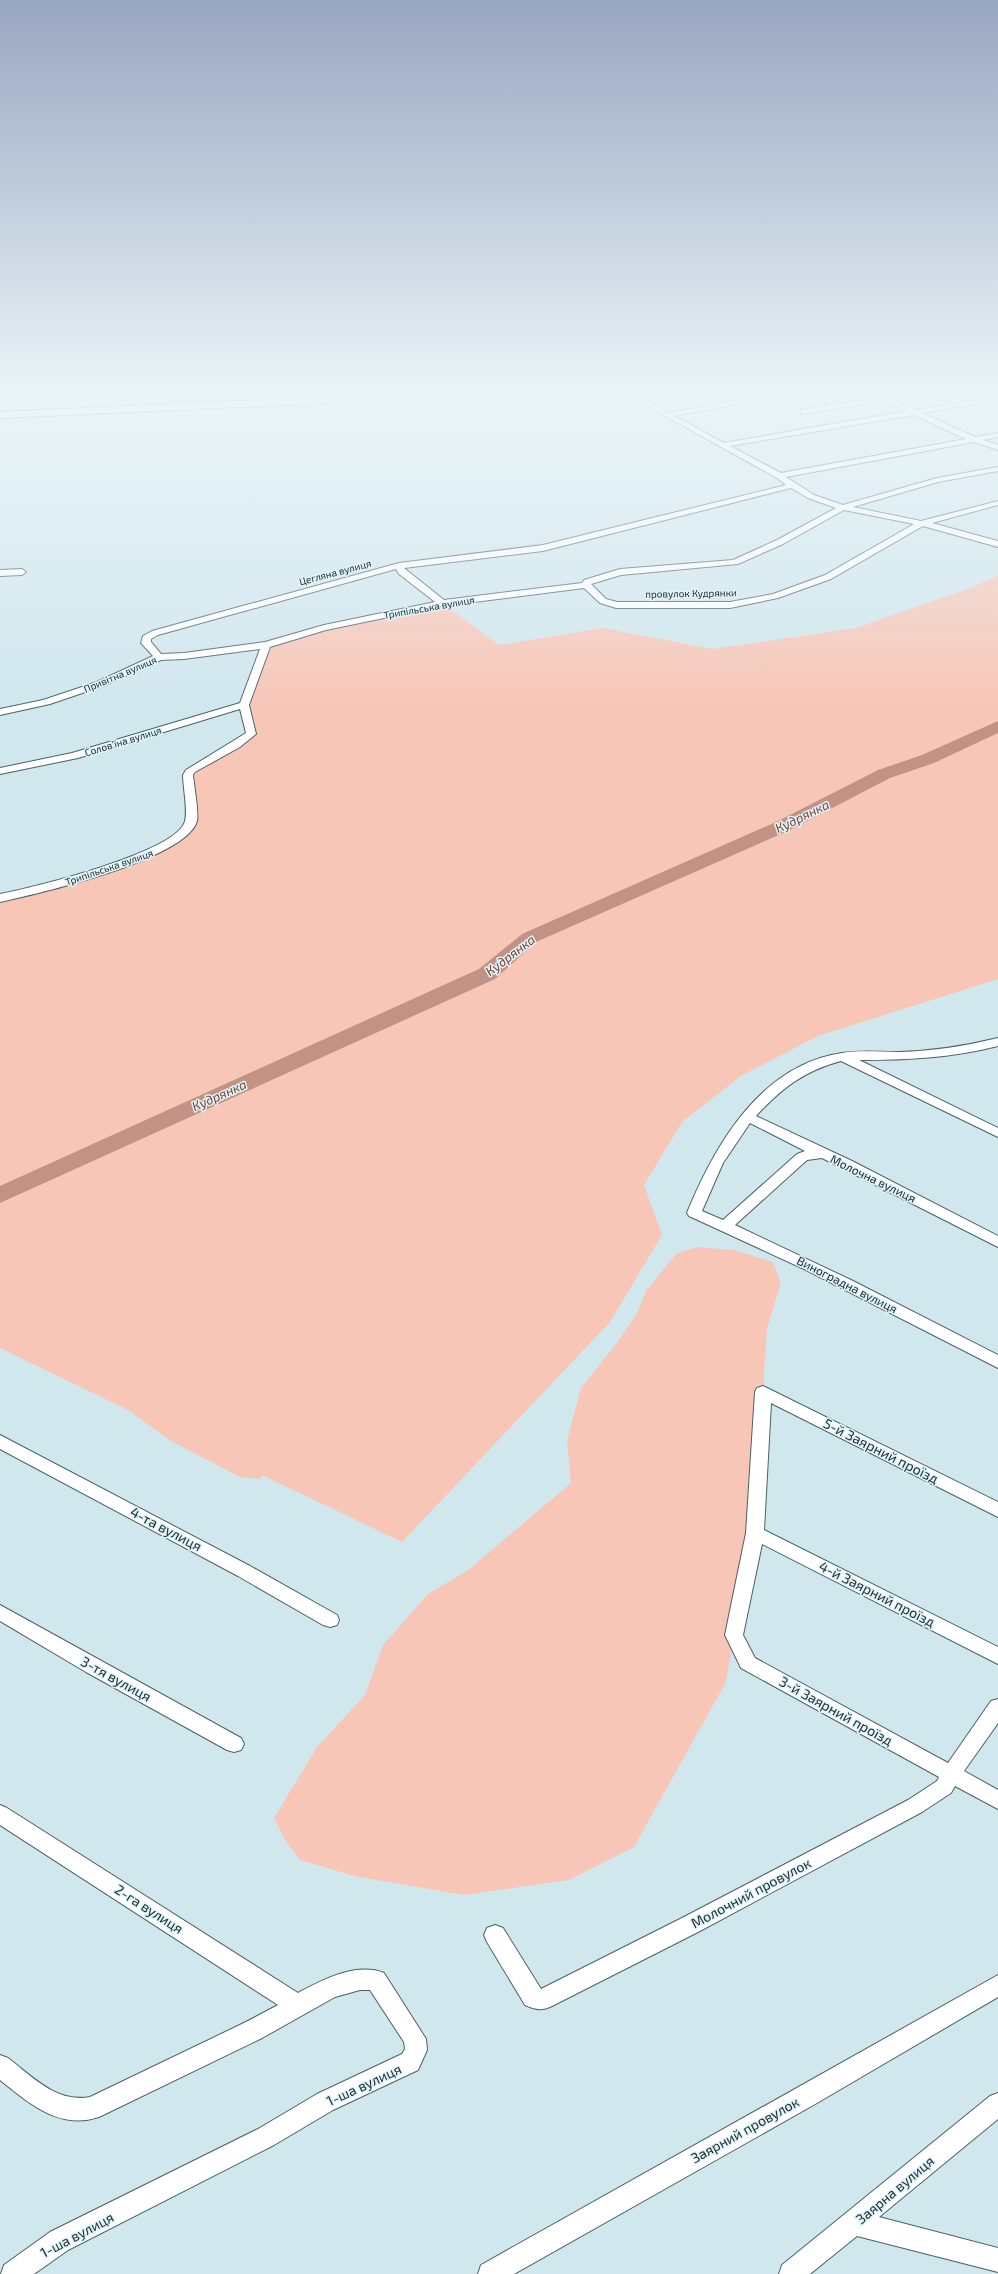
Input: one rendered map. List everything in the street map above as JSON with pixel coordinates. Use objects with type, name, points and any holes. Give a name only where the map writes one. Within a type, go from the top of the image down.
[{"type":"street","name":"Цегляна вулиця","points":[[159,657],[146,643],[146,638],[154,633],[400,566],[543,548],[739,499]]},
{"type":"street","points":[[821,499],[842,508],[922,523],[998,544]]},
{"type":"street","name":"Трипільська вулиця","points":[[266,645],[324,628],[442,603],[586,585],[587,582],[597,578],[620,572],[735,562],[780,542],[842,508],[872,499]]},
{"type":"street","name":"провулок Кудрянки","points":[[586,585],[603,601],[616,605],[730,605],[775,596],[828,577],[922,523],[998,503]]},
{"type":"street","points":[[400,566],[402,572],[442,603]]},
{"type":"street","points":[[0,573],[22,572]]},
{"type":"street","points":[[244,706],[266,645]]},
{"type":"street","name":"Привітна вулиця","points":[[0,712],[46,702],[100,684],[159,657],[184,656],[266,645]]},
{"type":"street","name":"Трипільська вулиця","points":[[0,898],[61,883],[154,852],[180,837],[191,821],[188,775],[191,770],[236,745],[251,734],[244,706]]},
{"type":"street","name":"Соловʼїна вулиця","points":[[0,771],[74,756],[244,706]]},
{"type":"street","points":[[748,1118],[773,1091],[794,1074],[824,1060],[842,1057],[925,1055],[996,1044]]},
{"type":"street","points":[[842,1057],[998,1132]]},
{"type":"street","name":"Молочна вулиця","points":[[748,1118],[847,1164],[998,1242]]},
{"type":"street","name":"Виноградна вулиця","points":[[748,1118],[726,1143],[715,1163],[694,1213],[726,1226],[998,1362]]},
{"type":"street","points":[[726,1226],[802,1158],[811,1154],[826,1155]]},
{"type":"street","name":"5-й Заярний проїзд","points":[[756,1533],[763,1392],[998,1510]]},
{"type":"street","name":"4-та вулиця","points":[[0,1442],[210,1553],[330,1620]]},
{"type":"street","name":"3-й Заярний проїзд","points":[[756,1533],[734,1635],[748,1663],[998,1800]]},
{"type":"street","name":"4-й Заярний проїзд","points":[[756,1533],[998,1656]]},
{"type":"street","name":"3-тя вулиця","points":[[0,1612],[93,1667],[234,1744]]},
{"type":"street","name":"Молочний провулок","points":[[494,1935],[532,1998],[542,2000],[690,1925],[915,1806],[944,1787],[951,1774],[998,1707]]},
{"type":"street","name":"2-га вулиця","points":[[0,1814],[298,2005]]},
{"type":"street","name":"1-ша вулиця","points":[[0,2066],[53,2104],[71,2110],[88,2109],[105,2103],[181,2064],[252,2031],[298,2005],[346,1983],[358,1980],[376,1980],[412,2032],[417,2044],[414,2057],[403,2067],[325,2102],[266,2137],[59,2242],[13,2274]]},
{"type":"street","name":"Заярний провулок","points":[[490,2274],[896,2046],[998,1985]]},
{"type":"street","name":"Заярна вулиця","points":[[791,2274],[855,2223],[998,2104]]},
{"type":"street","points":[[855,2223],[998,2260]]},
{"type":"shaded area","points":[[998,575],[998,979],[818,1036],[741,1076],[682,1122],[644,1185],[662,1235],[610,1322],[402,1542],[262,1475],[260,1479],[240,1477],[171,1441],[128,1410],[0,1348],[0,901],[156,854],[185,838],[195,821],[192,775],[195,771],[240,746],[255,735],[248,705],[270,646],[326,629],[444,604],[499,645],[602,628],[713,649],[856,628],[970,588]]},
{"type":"shaded area","points":[[697,1247],[733,1250],[773,1262],[781,1283],[767,1328],[755,1519],[726,1682],[634,1847],[569,1880],[464,1895],[354,1876],[300,1860],[285,1840],[274,1818],[317,1747],[365,1695],[383,1645],[428,1594],[467,1571],[571,1483],[567,1441],[581,1388],[616,1344],[636,1315],[646,1291],[676,1254]]},
{"type":"waterway","name":"Кудрянка","points":[[0,1195],[487,974],[529,938],[783,826],[884,774],[928,759],[998,726]]}]
